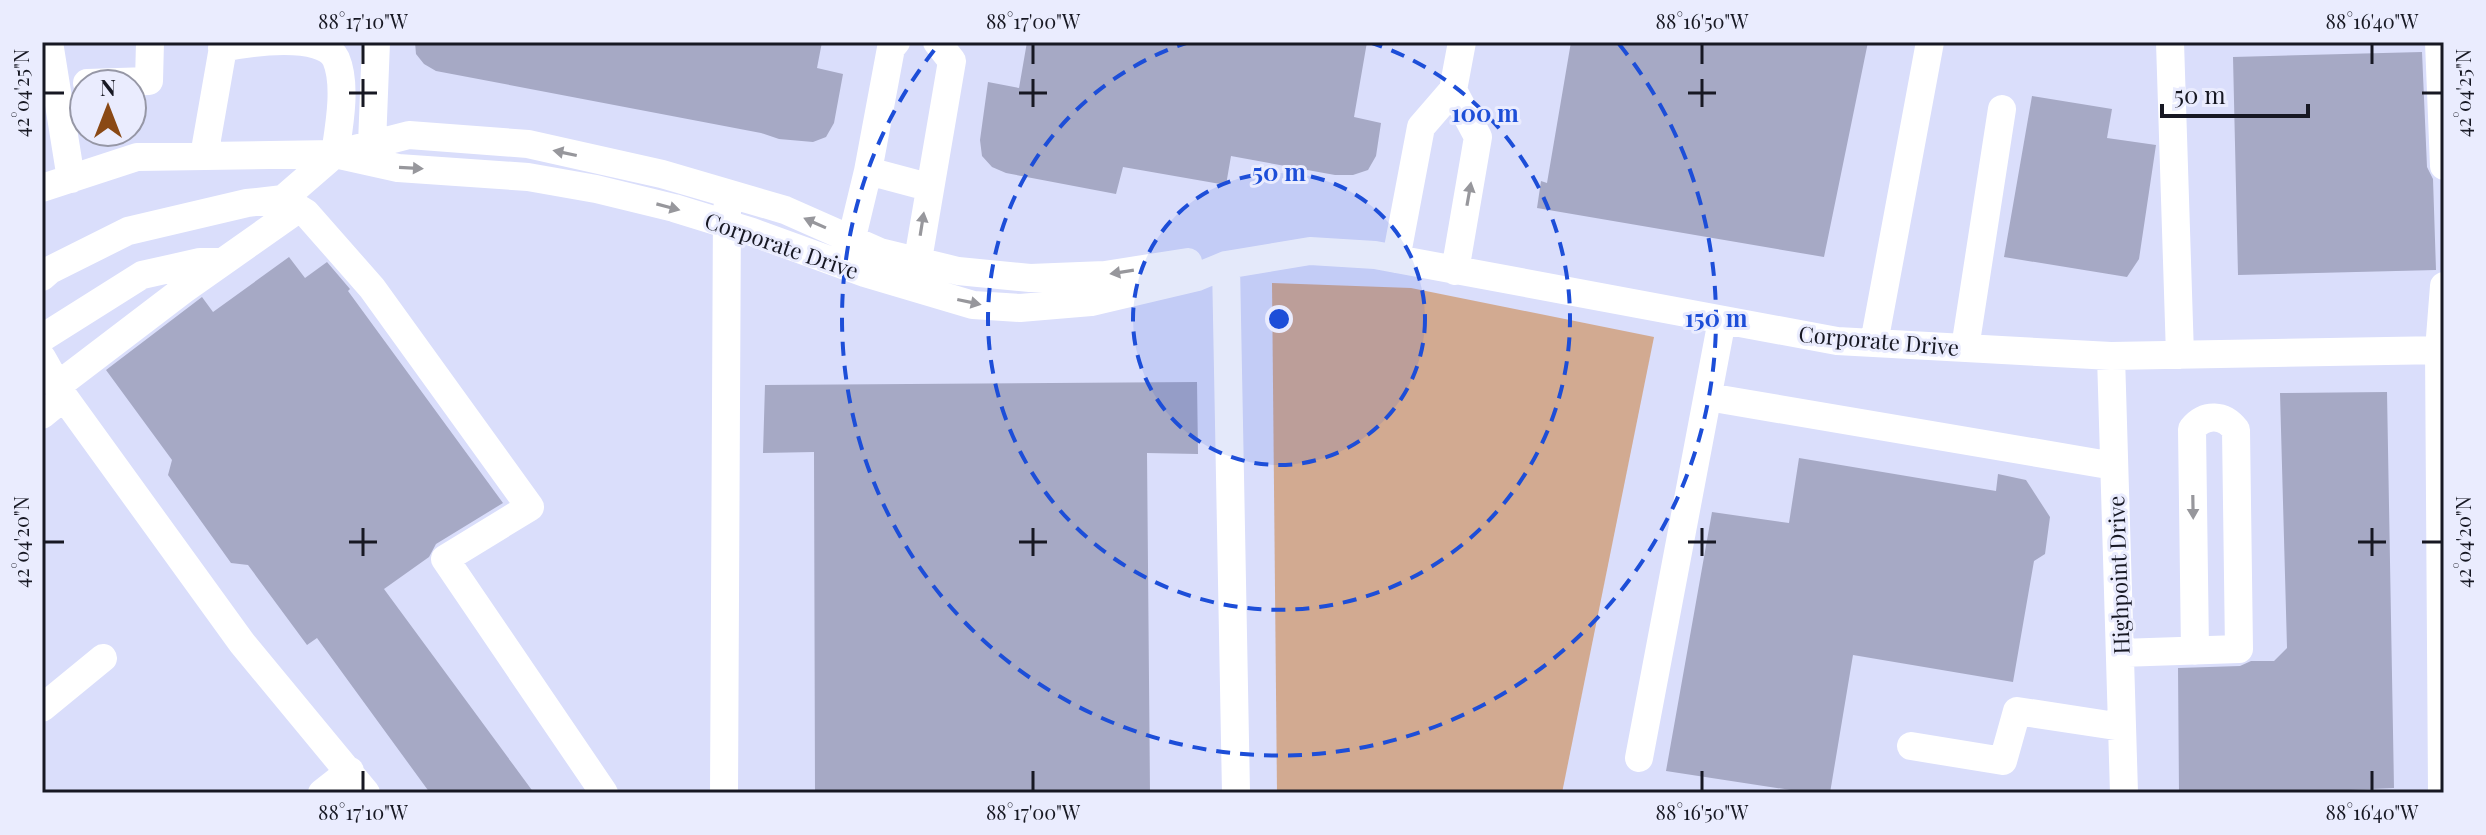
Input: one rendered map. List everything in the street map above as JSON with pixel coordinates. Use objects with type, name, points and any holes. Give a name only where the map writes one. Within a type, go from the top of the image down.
[{"type":"street","points":[[49,42],[71,179]]},
{"type":"street","points":[[148,81],[150,42]]},
{"type":"street","points":[[42,415],[60,392],[291,204],[335,154],[341,114],[339,50],[305,42],[223,45],[204,156]]},
{"type":"street","points":[[372,144],[376,42]]},
{"type":"street","points":[[848,253],[868,171],[891,48],[896,42]]},
{"type":"street","points":[[915,274],[952,61],[937,42]]},
{"type":"street","points":[[1396,259],[1421,127],[1453,90],[1462,42]]},
{"type":"street","points":[[1874,343],[1930,42]]},
{"type":"street","points":[[2170,42],[2180,355]]},
{"type":"street","points":[[2439,42],[2444,166]]},
{"type":"street","points":[[1453,90],[1478,137],[1455,271]]},
{"type":"street","points":[[1965,348],[2002,109]]},
{"type":"street","name":"Corporate Drive","points":[[335,154],[409,135],[528,144],[662,174],[785,210],[848,253]]},
{"type":"street","name":"Corporate Drive","points":[[42,188],[137,157],[335,154],[398,168],[528,177],[596,189],[728,225],[848,253],[915,274],[973,305],[1020,308],[1091,302],[1197,277],[1226,265],[1310,251],[1375,255],[1837,341],[2111,356],[2441,350]]},
{"type":"street","points":[[868,171],[928,187]]},
{"type":"street","points":[[724,793],[727,193]]},
{"type":"street","points":[[42,277],[128,231],[247,203],[291,204],[306,213],[372,288],[530,507],[445,559],[604,793]]},
{"type":"street","points":[[42,338],[142,275],[200,262],[223,262]]},
{"type":"street","points":[[1226,265],[1236,793]]},
{"type":"street","points":[[2442,793],[2441,350],[2444,286]]},
{"type":"street","points":[[1639,758],[1722,320]]},
{"type":"street","name":"Highpoint Drive","points":[[2111,356],[2124,793]]},
{"type":"street","points":[[42,358],[60,392],[242,643],[358,782],[322,793]]},
{"type":"street","points":[[1708,397],[2114,466]]},
{"type":"street","points":[[2120,653],[2195,651],[2239,649],[2236,430],[2224,419],[2215,417],[2199,421],[2192,429],[2195,651]]},
{"type":"street","points":[[42,708],[103,658]]},
{"type":"street","points":[[1911,746],[2003,761],[2017,711],[2122,727]]},
{"type":"shaded area","points":[[1272,283],[1411,288],[1654,337],[1562,793],[1277,793]]},
{"type":"building","points":[[415,42],[822,42],[817,68],[843,74],[834,123],[826,137],[813,142],[779,139],[436,71],[424,64],[416,54]]},
{"type":"building","points":[[1027,42],[1367,42],[1354,117],[1381,123],[1376,156],[1368,170],[1353,175],[1335,175],[1231,156],[1226,185],[1123,167],[1116,194],[1006,173],[992,167],[982,156],[980,140],[988,82],[1019,88]]},
{"type":"building","points":[[1571,42],[1868,42],[1824,257],[1537,208],[1541,181],[1547,183]]},
{"type":"building","points":[[2422,52],[2427,167],[2433,179],[2436,270],[2238,275],[2233,57]]},
{"type":"building","points":[[2032,96],[2112,109],[2107,138],[2156,145],[2139,259],[2127,277],[2004,257]]},
{"type":"building","points":[[289,257],[305,278],[327,262],[350,289],[348,291],[503,503],[436,544],[429,557],[384,589],[534,793],[430,793],[317,638],[307,645],[248,565],[231,563],[168,475],[172,460],[106,370],[202,297],[213,312]]},
{"type":"building","points":[[1197,382],[1198,454],[1147,453],[1150,793],[815,793],[814,452],[763,453],[765,385]]},
{"type":"building","points":[[2387,392],[2394,788],[2283,793],[2179,793],[2178,668],[2240,666],[2251,661],[2274,661],[2287,648],[2280,393]]},
{"type":"building","points":[[1799,458],[1996,491],[1998,474],[2026,480],[2050,517],[2045,554],[2034,561],[2013,682],[1853,655],[1830,793],[1810,793],[1666,771],[1712,512],[1789,523]]}]
